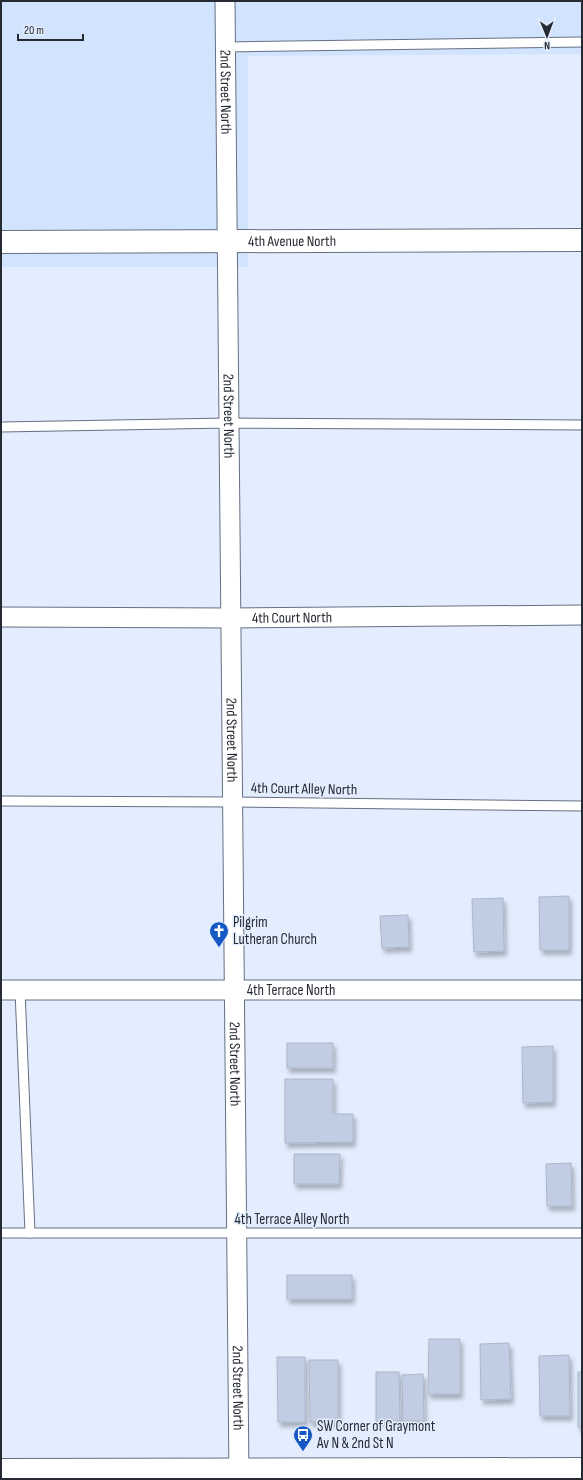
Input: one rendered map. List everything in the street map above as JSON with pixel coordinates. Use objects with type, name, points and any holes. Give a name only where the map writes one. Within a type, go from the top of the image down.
[{"type":"street","name":"2nd Street North","points":[[225,1],[239,1474]]},
{"type":"street","name":"4th Avenue North","points":[[1,242],[582,240]]},
{"type":"street","name":"4th Court North","points":[[1,617],[231,618],[582,615]]},
{"type":"street","name":"4th Terrace North","points":[[1,990],[582,990]]},
{"type":"street","points":[[1,1470],[239,1474],[582,1469]]},
{"type":"lane","points":[[226,47],[582,42]]},
{"type":"lane","points":[[1,427],[229,423],[582,425]]},
{"type":"lane","name":"4th Court Alley North","points":[[1,802],[233,802],[582,806]]},
{"type":"lane","points":[[20,990],[30,1233]]},
{"type":"lane","name":"4th Terrace Alley North","points":[[1,1233],[582,1233]]},
{"type":"shaded area","points":[[1,1],[582,1],[582,54],[248,56],[248,267],[1,267]]},
{"type":"building","points":[[569,896],[569,950],[540,950],[539,897]]},
{"type":"building","points":[[503,898],[504,951],[474,952],[472,899]]},
{"type":"building","points":[[408,915],[409,947],[382,948],[380,916]]},
{"type":"building","points":[[287,1043],[333,1043],[333,1068],[287,1068]]},
{"type":"building","points":[[553,1046],[553,1102],[523,1103],[522,1047]]},
{"type":"building","points":[[285,1079],[333,1079],[333,1114],[353,1114],[353,1142],[285,1143]]},
{"type":"building","points":[[294,1154],[340,1154],[339,1184],[294,1184]]},
{"type":"building","points":[[571,1163],[572,1206],[547,1206],[546,1164]]},
{"type":"building","points":[[287,1275],[352,1275],[352,1299],[287,1299]]},
{"type":"building","points":[[429,1339],[460,1339],[460,1394],[428,1394]]},
{"type":"building","points":[[509,1343],[511,1399],[481,1400],[480,1344]]},
{"type":"building","points":[[569,1355],[570,1416],[540,1416],[539,1356]]},
{"type":"building","points":[[277,1357],[305,1357],[305,1422],[278,1422]]},
{"type":"building","points":[[309,1360],[338,1360],[338,1422],[310,1422]]},
{"type":"building","points":[[376,1372],[399,1372],[400,1421],[376,1421]]},
{"type":"building","points":[[578,1372],[582,1372],[582,1427],[578,1427]]},
{"type":"building","points":[[423,1374],[424,1421],[403,1421],[402,1375]]},
{"type":"place","name":"Pilgrim Lutheran Church","points":[[219,948]]},
{"type":"place","name":"SW Corner of Graymont Av N & 2nd St N","points":[[303,1452]]}]
